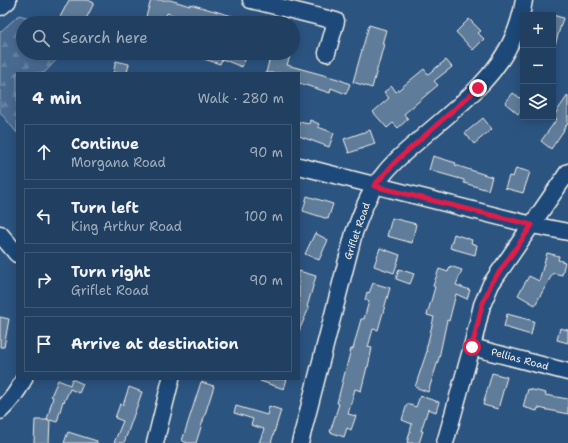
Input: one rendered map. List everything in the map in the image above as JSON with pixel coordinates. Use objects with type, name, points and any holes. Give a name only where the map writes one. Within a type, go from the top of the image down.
[{"type":"main road","points":[[0,5],[6,0]]},
{"type":"street","points":[[251,0],[336,21],[327,53]]},
{"type":"street","name":"Griflet Road","points":[[300,443],[354,234],[374,186],[396,161],[492,74],[504,57],[514,37],[522,15],[524,0]]},
{"type":"street","points":[[300,166],[532,225],[568,232]]},
{"type":"street","points":[[445,443],[472,347],[482,305],[491,284],[568,172]]},
{"type":"street","points":[[0,234],[16,253]]},
{"type":"street","name":"Pellias Road","points":[[472,347],[568,372]]},
{"type":"street","points":[[0,411],[16,393],[23,380]]},
{"type":"street","points":[[155,443],[172,380]]},
{"type":"green space","points":[[16,18],[16,60],[56,60],[45,72],[16,72],[16,132],[0,112],[0,32]]},
{"type":"building","points":[[69,0],[88,0],[94,3],[88,16],[61,16]]},
{"type":"building","points":[[151,0],[170,0],[232,16],[176,16],[167,13],[166,16],[146,16]]},
{"type":"building","points":[[556,16],[563,18],[556,42]]},
{"type":"building","points":[[469,19],[481,31],[478,33],[484,39],[473,50],[456,32]]},
{"type":"building","points":[[369,25],[386,30],[382,44],[384,44],[372,88],[353,82]]},
{"type":"building","points":[[207,60],[222,60],[220,64]]},
{"type":"building","points":[[224,60],[245,60],[242,67]]},
{"type":"building","points":[[269,60],[289,60],[287,65],[338,79],[350,84],[346,94],[331,88],[330,93],[300,83],[300,72],[266,72]]},
{"type":"building","points":[[446,60],[452,67],[434,81],[438,85],[404,114],[408,119],[398,128],[393,123],[387,128],[373,112],[389,98],[384,92],[392,86],[396,92],[424,69],[428,74]]},
{"type":"building","points":[[116,61],[129,64],[127,72],[113,72]]},
{"type":"building","points":[[513,93],[520,98],[520,111],[518,114],[505,103]]},
{"type":"building","points":[[568,95],[568,123],[551,149],[541,141],[557,119],[556,113]]},
{"type":"building","points":[[483,118],[492,129],[474,144],[465,133]]},
{"type":"building","points":[[310,120],[319,124],[318,127],[334,133],[329,147],[300,136],[300,122],[309,124]]},
{"type":"building","points":[[370,130],[375,144],[349,153],[344,139]]},
{"type":"building","points":[[433,156],[492,177],[488,190],[464,183],[464,180],[429,170]]},
{"type":"building","points":[[516,168],[530,172],[523,193],[505,188],[509,176],[513,177]]},
{"type":"building","points":[[307,196],[333,204],[328,219],[303,211]]},
{"type":"building","points":[[392,218],[416,224],[412,243],[387,236]]},
{"type":"building","points":[[315,233],[328,240],[319,260],[305,254]]},
{"type":"building","points":[[454,234],[472,240],[471,243],[477,245],[475,255],[450,248]]},
{"type":"building","points":[[380,248],[400,255],[394,273],[374,266]]},
{"type":"building","points":[[547,253],[559,256],[558,260],[565,262],[562,275],[553,273],[535,305],[518,295],[529,276],[539,281]]},
{"type":"building","points":[[450,266],[462,270],[456,285],[470,290],[467,299],[456,294],[449,321],[447,320],[439,358],[428,392],[415,387],[427,351],[434,317],[427,315],[435,287],[433,286],[439,269],[448,272]]},
{"type":"building","points":[[399,269],[414,274],[410,284],[396,279]]},
{"type":"building","points":[[300,271],[316,276],[307,307],[309,308],[300,329]]},
{"type":"building","points":[[373,283],[390,288],[378,330],[373,329],[368,347],[372,348],[361,391],[355,389],[348,414],[356,416],[351,430],[347,428],[344,437],[330,432],[339,404],[337,403],[351,349],[353,349],[361,319],[364,319],[369,301],[365,300],[367,292],[369,293]]},
{"type":"building","points":[[507,314],[534,321],[531,335],[504,327]]},
{"type":"building","points":[[0,317],[9,319],[4,347],[0,347]]},
{"type":"building","points":[[560,328],[568,330],[568,343],[557,340]]},
{"type":"building","points":[[492,373],[507,377],[498,409],[483,405]]},
{"type":"building","points":[[58,380],[70,385],[72,380],[83,384],[79,393],[70,389],[64,402],[63,401],[57,422],[50,420],[49,443],[34,443],[35,420],[47,420],[53,397],[51,396]]},
{"type":"building","points":[[260,380],[287,380],[284,389]]},
{"type":"building","points":[[201,382],[214,386],[196,443],[188,443],[182,441]]},
{"type":"building","points":[[129,387],[142,392],[124,443],[114,443],[123,421],[115,418],[120,404],[123,405]]},
{"type":"building","points":[[528,389],[546,393],[545,395],[568,399],[568,414],[538,408],[537,411],[523,407]]},
{"type":"building","points":[[420,396],[439,402],[436,412],[428,409],[419,443],[407,443],[412,424],[402,420],[407,404],[416,407]]},
{"type":"building","points":[[236,406],[267,415],[269,406],[281,410],[271,443],[259,443],[264,429],[251,425],[253,419],[234,413]]},
{"type":"building","points":[[68,432],[97,441],[97,443],[64,443]]},
{"type":"route","points":[[472,347],[482,305],[491,284],[532,225],[374,186],[396,161],[478,88]]}]
